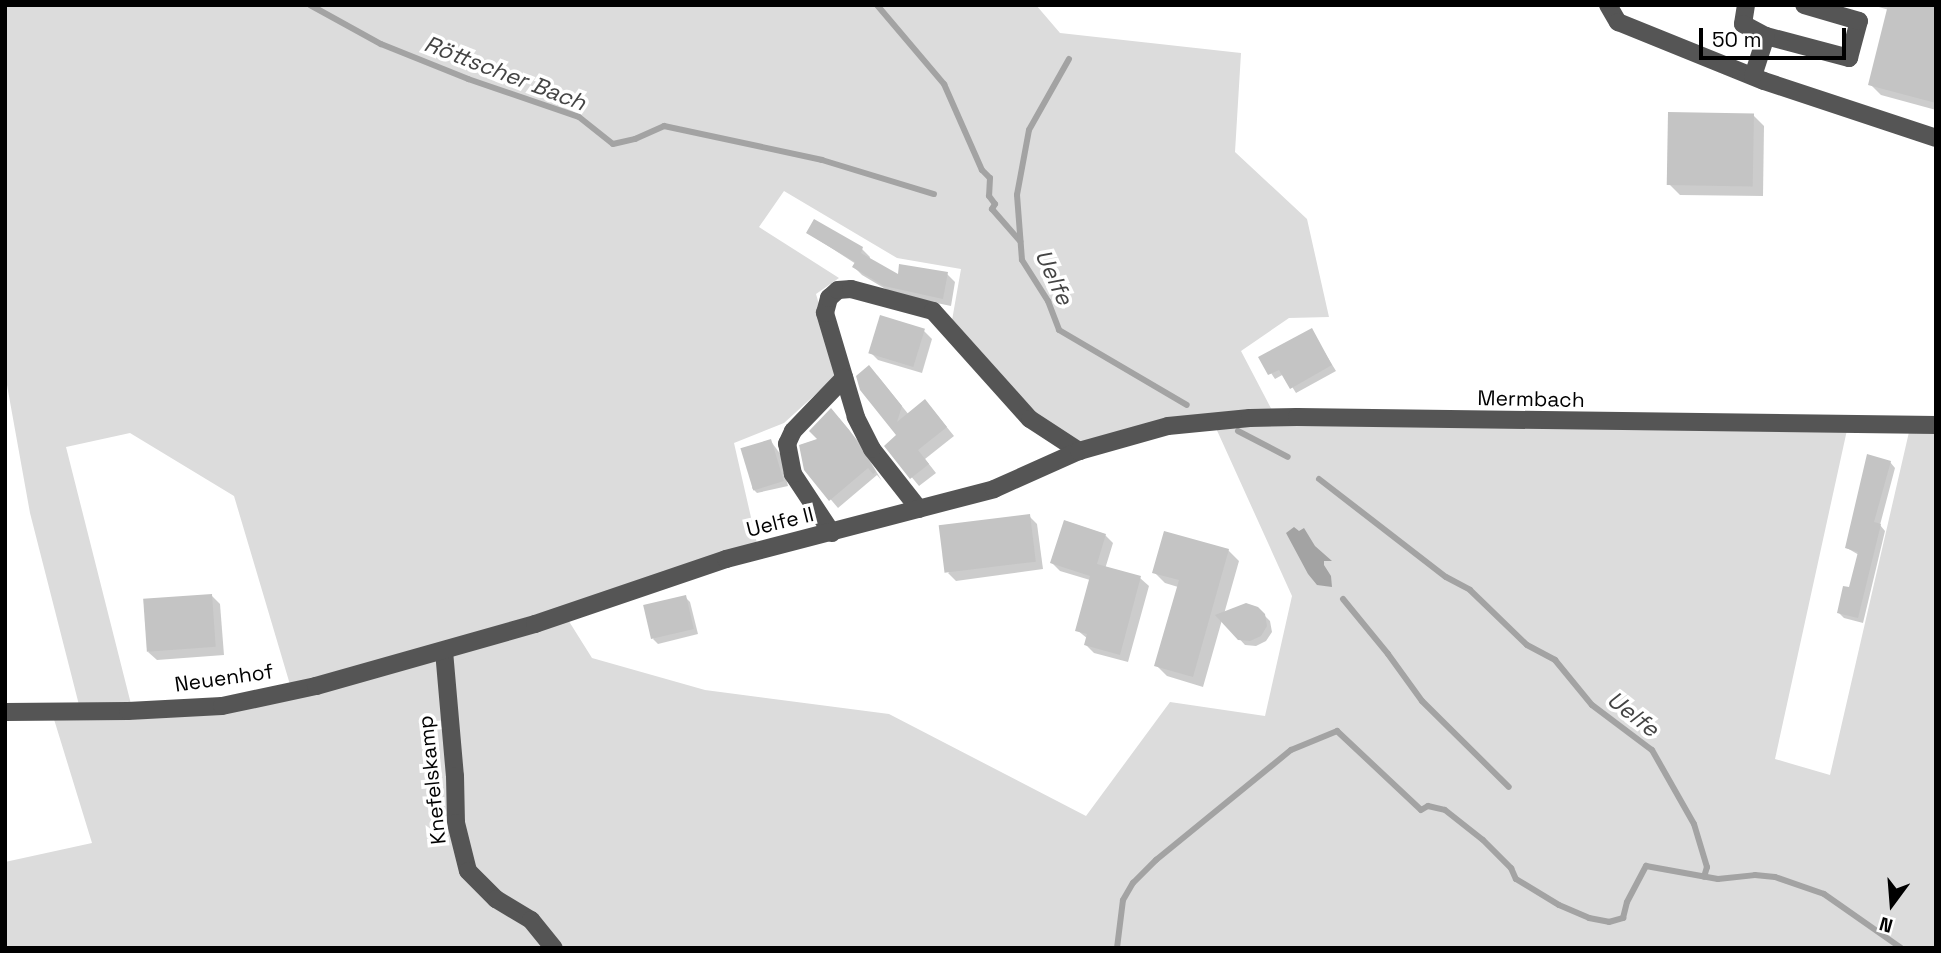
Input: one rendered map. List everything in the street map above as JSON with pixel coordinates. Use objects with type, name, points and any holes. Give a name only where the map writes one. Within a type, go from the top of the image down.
[{"type":"street","points":[[1608,5],[1620,14],[1753,76],[1936,138]]},
{"type":"street","points":[[1746,5],[1743,24],[1766,36],[1849,58],[1859,21],[1804,5]]},
{"type":"street","points":[[1753,76],[1766,36]]},
{"type":"street","points":[[919,509],[872,449],[856,417],[825,313],[829,298],[838,290],[851,289],[933,311],[1030,419],[1079,451]]},
{"type":"street","points":[[832,533],[793,474],[787,443],[793,431],[844,378]]},
{"type":"street","name":"Mermbach","points":[[1126,436],[1201,422],[1297,418],[1936,425]]},
{"type":"street","name":"Uelfe II","points":[[444,651],[535,624],[676,574],[1018,480],[1079,451],[1126,436]]},
{"type":"street","name":"Neuenhof","points":[[5,712],[128,711],[222,706],[316,686],[444,651]]},
{"type":"street","name":"Knefelskamp","points":[[444,651],[455,776],[456,823],[468,872],[496,899],[531,920],[554,948]]},
{"type":"shaded area","points":[[5,5],[1036,5],[1060,33],[1241,53],[1235,152],[1307,219],[1329,317],[1289,318],[1241,351],[1274,414],[1080,447],[1032,416],[951,326],[961,269],[897,258],[784,191],[759,227],[839,278],[816,294],[839,373],[784,423],[734,443],[758,548],[291,688],[234,496],[130,433],[66,447],[131,704],[79,705],[30,513],[5,374]]},
{"type":"shaded area","points":[[1359,423],[1847,430],[1775,759],[1830,775],[1909,432],[1936,434],[1936,948],[557,948],[497,897],[466,857],[447,652],[565,615],[592,658],[705,690],[889,714],[1086,816],[1170,702],[1265,716],[1292,596],[1215,426]]},
{"type":"shaded area","points":[[1294,527],[1299,531],[1304,528],[1315,546],[1332,561],[1324,561],[1324,565],[1331,576],[1332,587],[1317,585],[1308,574],[1286,533]]},
{"type":"shaded area","points":[[439,656],[460,858],[552,948],[5,948],[5,862],[92,843],[53,716],[131,716]]},
{"type":"building","points":[[1888,5],[1936,5],[1936,103],[1868,85]]},
{"type":"building","points":[[1668,112],[1754,114],[1753,186],[1667,185]]},
{"type":"building","points":[[814,219],[863,247],[861,253],[898,274],[899,264],[948,272],[943,299],[884,286],[852,267],[855,262],[806,233]]},
{"type":"building","points":[[880,315],[925,329],[913,367],[868,353]]},
{"type":"building","points":[[1312,328],[1332,365],[1290,389],[1279,370],[1268,375],[1258,357]]},
{"type":"building","points":[[869,365],[902,406],[897,422],[925,399],[947,427],[918,450],[929,464],[910,479],[884,446],[896,435],[860,390],[856,376]]},
{"type":"building","points":[[831,408],[850,431],[876,472],[873,474],[868,468],[829,501],[804,470],[799,445],[817,439],[809,431]]},
{"type":"building","points":[[771,439],[784,481],[753,490],[740,448]]},
{"type":"building","points":[[1867,454],[1891,461],[1874,522],[1881,524],[1858,618],[1837,613],[1843,586],[1849,587],[1858,552],[1845,548]]},
{"type":"building","points":[[1030,514],[1036,562],[945,573],[939,525]]},
{"type":"building","points":[[1064,520],[1106,534],[1097,564],[1141,576],[1120,655],[1084,645],[1087,634],[1075,631],[1090,576],[1050,563]]},
{"type":"building","points":[[1164,531],[1229,549],[1193,677],[1154,666],[1179,580],[1152,573]]},
{"type":"building","points":[[212,594],[216,647],[147,652],[143,599]]},
{"type":"building","points":[[686,595],[694,629],[651,639],[643,605]]},
{"type":"building","points":[[1246,603],[1258,607],[1265,614],[1267,626],[1261,636],[1250,641],[1238,640],[1215,615]]},
{"type":"waterway","name":"Röttscher Bach","points":[[310,5],[381,44],[468,79],[579,117],[613,144],[635,139],[664,126],[822,160],[934,194]]},
{"type":"waterway","points":[[877,5],[944,84],[982,170],[990,178],[989,196],[995,204],[992,209],[1020,241]]},
{"type":"waterway","name":"Uelfe","points":[[1069,59],[1029,130],[1017,195],[1022,260],[1048,301],[1059,330],[1187,405]]},
{"type":"waterway","name":"Uelfe","points":[[1238,431],[1288,457]]},
{"type":"waterway","name":"Uelfe","points":[[1319,479],[1446,577],[1470,590],[1527,645],[1555,660],[1592,705],[1652,750],[1694,824],[1707,867],[1704,877]]},
{"type":"waterway","points":[[1343,599],[1422,701],[1509,787]]},
{"type":"waterway","points":[[1117,948],[1123,900],[1133,883],[1156,860],[1291,750],[1337,731],[1421,810],[1428,806],[1445,810],[1483,840],[1511,868],[1516,879],[1559,905],[1589,918],[1609,922],[1623,918],[1627,902],[1646,866],[1718,879],[1755,875],[1775,877],[1824,894],[1901,948]]}]
